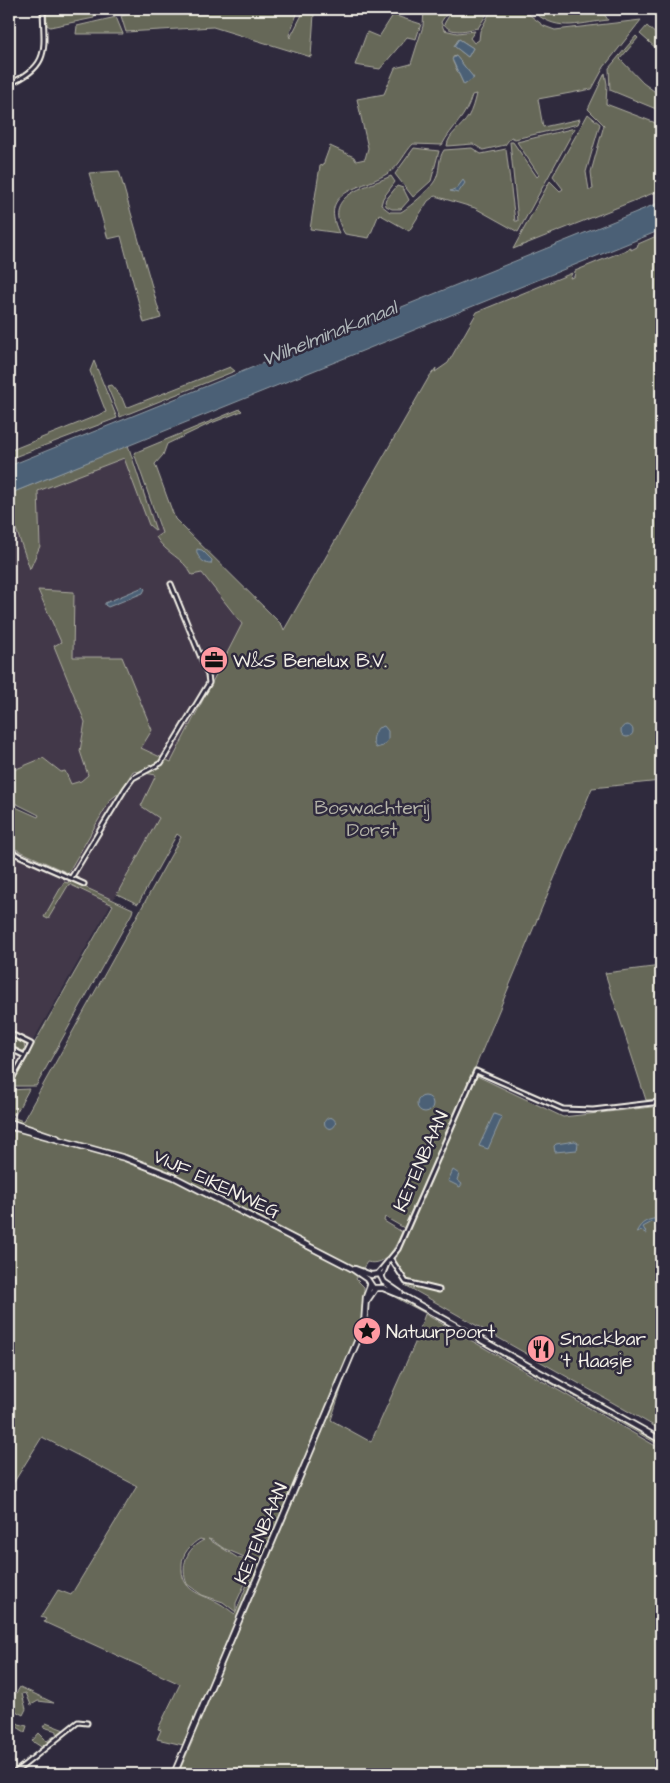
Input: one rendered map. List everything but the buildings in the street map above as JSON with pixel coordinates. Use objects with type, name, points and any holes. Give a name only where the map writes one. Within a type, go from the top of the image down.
[{"type":"main road","name":"VIJF EIKENWEG","points":[[9,1122],[35,1129],[63,1141]]},
{"type":"main road","name":"VIJF EIKENWEG","points":[[9,1126],[124,1158],[174,1177],[352,1268],[371,1275]]},
{"type":"main road","name":"VIJF EIKENWEG","points":[[352,1268],[368,1280]]},
{"type":"main road","points":[[403,1296],[384,1282],[380,1275],[371,1275],[368,1280],[372,1287],[381,1287],[403,1296],[661,1440]]},
{"type":"main road","points":[[381,1287],[384,1282]]},
{"type":"main road","name":"KETENBAAN","points":[[174,1774],[363,1328],[366,1302],[372,1287]]},
{"type":"street","points":[[9,84],[30,74],[40,64],[44,49],[43,9]]},
{"type":"street","points":[[71,878],[133,778],[161,763],[209,682],[171,584]]},
{"type":"street","points":[[9,851],[84,884]]},
{"type":"street","points":[[9,1034],[31,1044],[9,1084]]},
{"type":"street","points":[[9,1048],[25,1056]]},
{"type":"street","name":"KETENBAAN","points":[[380,1275],[398,1249],[476,1071],[563,1109],[593,1110],[661,1102]]},
{"type":"street","points":[[389,1260],[406,1282],[439,1290]]},
{"type":"street","points":[[13,1774],[78,1722],[87,1723]]},
{"type":"shaded area","points":[[127,447],[157,525],[193,562],[242,624],[171,762],[85,723],[80,751],[88,775],[81,781],[71,785],[61,772],[43,758],[9,772],[9,494]]},
{"type":"shaded area","points":[[133,771],[157,775],[160,818],[30,1046],[9,1079],[9,846],[68,872],[110,800],[120,792]]},
{"type":"green space","points":[[46,9],[94,9],[94,18],[50,27],[47,25]]},
{"type":"green space","points":[[150,9],[299,9],[289,35],[290,38],[305,9],[351,9],[350,13],[314,14],[311,57],[213,27],[126,32],[121,16]]},
{"type":"green space","points":[[424,9],[450,9],[441,22],[444,30],[457,33],[475,31],[470,38],[474,43],[479,40],[480,31],[492,9],[522,9],[544,26],[555,30],[641,20],[604,67],[592,89],[538,99],[543,127],[580,119],[578,124],[515,139],[511,137],[505,145],[483,150],[473,144],[447,146],[450,138],[465,121],[473,106],[476,94],[472,95],[463,116],[442,145],[413,144],[391,171],[347,192],[339,198],[334,207],[334,218],[339,233],[310,229],[320,166],[323,165],[330,146],[354,157],[356,161],[365,159],[368,148],[357,99],[384,94],[395,68],[411,64],[423,26]],"holes":[[[459,39],[473,48],[468,57],[454,46]],[[456,56],[473,77],[464,85],[453,62],[453,57]]]},
{"type":"green space","points":[[453,9],[490,9],[478,28],[455,31],[444,24]]},
{"type":"green space","points":[[530,9],[601,9],[608,20],[575,25],[558,24],[540,17]]},
{"type":"green space","points":[[393,15],[421,24],[416,39],[407,37],[380,69],[355,65],[367,32],[379,37]]},
{"type":"green space","points":[[116,17],[123,34],[76,34],[77,26]]},
{"type":"green space","points":[[647,26],[661,39],[661,44],[657,49],[640,34]]},
{"type":"green space","points":[[636,36],[638,38],[620,59],[643,83],[661,96],[661,111],[610,90],[609,68]]},
{"type":"green space","points":[[605,73],[607,84],[606,104],[661,125],[661,190],[513,249],[550,181],[560,191],[563,189],[553,176],[588,114],[600,124],[586,172],[589,190],[593,189],[591,172],[604,125],[588,109]]},
{"type":"green space","points":[[575,128],[518,232],[475,208],[435,196],[428,201],[409,231],[379,214],[369,238],[345,234],[339,221],[338,210],[342,202],[349,195],[358,189],[391,176],[395,182],[383,198],[381,205],[390,212],[401,212],[422,196],[432,185],[438,173],[444,150],[472,148],[481,154],[506,149],[515,221],[518,221],[510,142],[513,142],[537,177],[539,175],[517,142]]},
{"type":"green space","points":[[414,148],[439,151],[431,181],[413,197],[395,174]]},
{"type":"green space","points":[[119,171],[161,318],[144,323],[121,236],[108,239],[89,173]]},
{"type":"green space","points":[[397,186],[403,188],[409,200],[401,209],[392,209],[386,206],[385,201]]},
{"type":"green space","name":"Boswachterij Dorst","points":[[661,234],[661,781],[592,788],[472,1075],[404,1228],[385,1217],[384,1221],[402,1232],[389,1255],[380,1262],[367,1262],[356,1279],[364,1287],[364,1320],[331,1420],[371,1442],[415,1343],[425,1314],[661,1449],[661,1774],[178,1774],[193,1740],[186,1737],[183,1745],[157,1739],[161,1730],[158,1729],[180,1684],[44,1622],[46,1619],[41,1617],[58,1590],[71,1595],[137,1486],[42,1437],[9,1490],[9,1131],[17,1132],[21,1124],[9,1121],[9,1116],[23,1121],[181,837],[177,834],[138,904],[117,894],[159,818],[141,806],[156,775],[133,771],[120,792],[110,800],[68,873],[9,846],[9,804],[38,817],[39,815],[9,800],[9,772],[43,758],[61,772],[65,771],[71,784],[81,781],[88,775],[80,751],[85,722],[54,646],[61,642],[38,590],[74,592],[73,657],[122,657],[152,730],[141,748],[171,762],[242,624],[202,573],[192,575],[184,564],[165,548],[156,537],[162,533],[134,453],[240,409],[242,411],[167,444],[163,455],[155,464],[175,519],[282,625],[284,630],[429,377],[436,368],[435,372],[448,363],[477,312],[572,273],[570,278],[574,277],[575,271],[631,248],[631,250],[637,247],[638,244]],"holes":[[[200,1539],[204,1540],[193,1548],[186,1559],[184,1571],[187,1584],[202,1595],[223,1602],[236,1612],[235,1614],[221,1604],[198,1594],[188,1586],[184,1580],[182,1564],[185,1553],[190,1546]],[[208,1539],[223,1548],[256,1562],[238,1558]],[[253,1566],[236,1612],[236,1603]]]},
{"type":"green space","points":[[94,361],[117,418],[9,459],[9,451],[106,412],[90,371]]},
{"type":"green space","points":[[230,367],[235,371],[120,417],[107,386],[111,385],[122,398],[126,408]]},
{"type":"green space","points":[[128,445],[156,531],[149,525],[124,458],[38,491],[40,546],[30,569],[9,509],[9,494]]},
{"type":"green space","points":[[69,880],[133,909],[132,913],[36,1086],[13,1086],[13,1081],[113,905],[69,884],[48,919],[44,917],[64,882],[68,883]]},
{"type":"green space","points":[[661,966],[661,1099],[646,1100],[605,973]]},
{"type":"green space","points":[[9,1035],[24,1043],[25,1050],[22,1051],[9,1046]]},
{"type":"green space","points":[[477,1076],[563,1117],[661,1106],[661,1430],[405,1285],[395,1261]]},
{"type":"green space","points":[[29,1089],[15,1115],[9,1113],[9,1090]]},
{"type":"green space","points":[[390,1292],[529,1367],[661,1443],[661,1446],[457,1330],[389,1294]]},
{"type":"green space","points":[[20,1687],[54,1703],[38,1701],[31,1705],[26,1693],[22,1694],[26,1709],[23,1715],[12,1709],[9,1716],[9,1705]]},
{"type":"green space","points":[[9,1716],[19,1724],[27,1726],[25,1732],[9,1722]]},
{"type":"green space","points":[[46,1723],[67,1731],[46,1750],[32,1741],[39,1733],[47,1741],[57,1734],[57,1731],[43,1727]]},
{"type":"water","points":[[459,39],[473,48],[468,57],[454,46]]},
{"type":"water","points":[[456,56],[474,78],[464,85],[452,59]]},
{"type":"water","points":[[463,180],[465,183],[458,193],[450,191],[457,188]]},
{"type":"water","points":[[661,202],[661,230],[9,494],[9,466]]},
{"type":"water","points":[[197,549],[202,550],[212,560],[211,564],[201,559],[197,554]]},
{"type":"water","points":[[143,587],[145,589],[143,593],[108,607],[105,605],[105,603]]},
{"type":"water","points":[[625,725],[629,725],[633,731],[629,737],[625,737],[621,733],[621,729]]},
{"type":"water","points":[[384,726],[388,731],[388,740],[383,746],[376,748],[373,740],[374,735],[378,728]]},
{"type":"water","points":[[422,1096],[428,1096],[433,1101],[431,1110],[422,1112],[417,1107],[417,1101]]},
{"type":"water","points":[[494,1114],[502,1117],[488,1149],[479,1146]]},
{"type":"water","points":[[330,1117],[336,1123],[330,1129],[324,1123]]},
{"type":"water","points":[[575,1141],[578,1143],[577,1150],[555,1152],[554,1146],[556,1144]]},
{"type":"water","points":[[453,1170],[459,1174],[457,1180],[462,1184],[460,1187],[448,1181]]},
{"type":"water","points":[[661,1218],[661,1224],[654,1224],[652,1222],[643,1227],[647,1234],[642,1231],[636,1233],[646,1221]]},
{"type":"place","name":"W&S Benelux B.V.","points":[[214,660]]},
{"type":"place","name":"Natuurpoort","points":[[367,1331]]},
{"type":"place","name":"Snackbar 't Haasje","points":[[541,1349]]},
{"type":"water label","name":"Wilhelminakanaal","points":[[329,333]]}]
